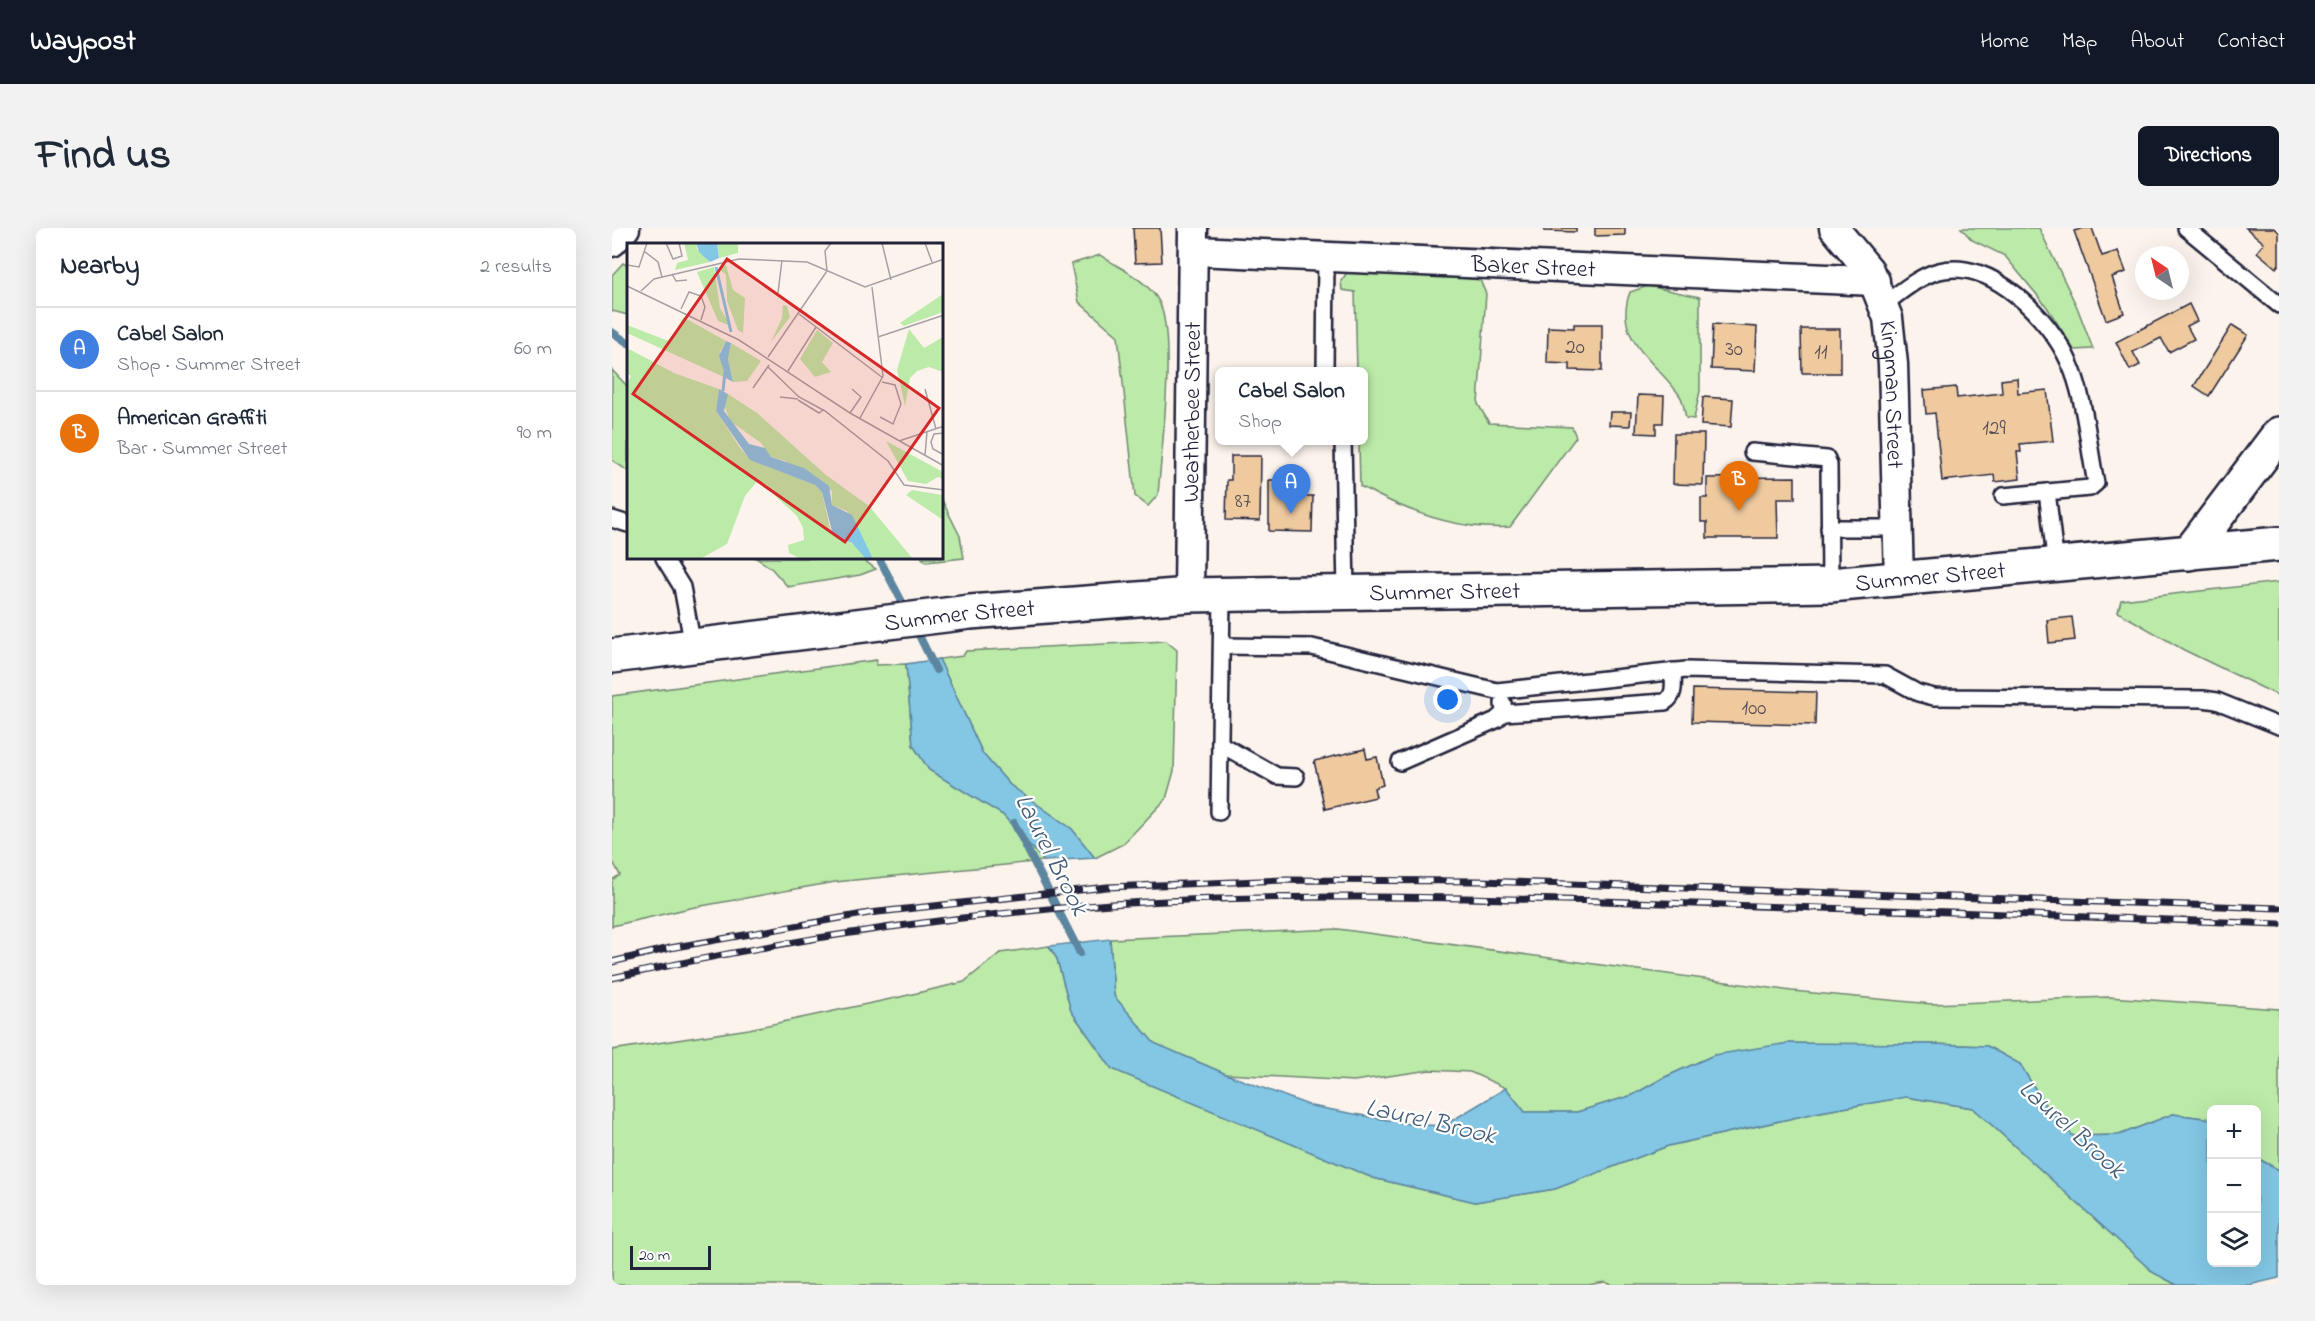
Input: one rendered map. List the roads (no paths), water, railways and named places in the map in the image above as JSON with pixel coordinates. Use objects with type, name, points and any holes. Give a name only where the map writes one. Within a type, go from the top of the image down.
[{"type":"main road","points":[[2189,553],[2279,434]]},
{"type":"main road","name":"Summer Street","points":[[612,656],[970,612],[1189,595],[1830,585],[2279,544]]},
{"type":"street","points":[[612,242],[625,228]]},
{"type":"street","name":"Kingman Street","points":[[1834,228],[1858,255],[1880,292],[1893,364],[1899,579]]},
{"type":"street","name":"Baker Street","points":[[1193,241],[1196,251],[1880,292]]},
{"type":"street","name":"Weatherbee Street","points":[[1189,595],[1193,241]]},
{"type":"lane","points":[[2186,228],[2279,304]]},
{"type":"lane","points":[[1325,367],[1326,257]]},
{"type":"lane","points":[[1880,292],[1948,269],[1963,269],[1996,279],[2028,305],[2046,325],[2063,350],[2075,376],[2096,483],[2090,488],[2002,496]]},
{"type":"lane","points":[[1343,445],[1346,592]]},
{"type":"lane","points":[[1752,452],[1827,459],[1830,585]]},
{"type":"lane","points":[[2047,492],[2056,565]]},
{"type":"lane","points":[[612,519],[627,524]]},
{"type":"lane","points":[[1829,528],[1897,528]]},
{"type":"lane","points":[[665,560],[682,587],[693,646]]},
{"type":"lane","points":[[1219,812],[1221,594]]},
{"type":"lane","points":[[1222,646],[1312,647],[1502,691],[1673,671],[1885,675],[1918,693],[1934,698],[2217,700],[2279,726]]},
{"type":"lane","points":[[1400,762],[1496,720],[1504,713],[1665,702],[1671,698],[1673,692],[1673,671]]},
{"type":"lane","points":[[1502,691],[1504,713]]},
{"type":"lane","points":[[1220,744],[1277,776],[1296,777]]},
{"type":"water","points":[[939,659],[983,754],[1010,785],[1072,829],[1095,858],[1044,861],[1003,815],[929,770],[913,745],[906,664]]},
{"type":"water","points":[[1110,939],[1114,996],[1154,1043],[1226,1074],[1311,1106],[1409,1124],[1443,1126],[1506,1088],[1525,1112],[1577,1112],[1633,1095],[1663,1078],[1714,1055],[1789,1043],[1987,1046],[2020,1064],[2045,1105],[2073,1136],[2119,1135],[2173,1114],[2207,1118],[2207,1267],[2261,1267],[2261,1160],[2279,1170],[2279,1278],[2249,1285],[2177,1285],[2154,1273],[1973,1108],[1906,1097],[1820,1112],[1668,1146],[1555,1189],[1475,1202],[1373,1178],[1112,1069],[1071,1011],[1057,959],[1049,946]]},
{"type":"waterway","name":"Laurel Brook","points":[[612,332],[627,342]]},
{"type":"waterway","name":"Laurel Brook","points":[[880,560],[908,613]]},
{"type":"waterway","name":"Laurel Brook","points":[[914,625],[936,670]]},
{"type":"waterway","name":"Laurel Brook","points":[[1014,823],[1080,953]]},
{"type":"railway","points":[[612,962],[670,948],[869,913],[1107,887],[1285,880],[1480,881],[2279,908]]},
{"type":"railway","points":[[612,978],[797,941],[922,923],[1111,904],[1241,898],[1567,900],[2279,924]]},
{"type":"place","name":"American Graffiti","points":[[1739,511]]},
{"type":"place","name":"Cabel Salon","points":[[1291,514]]}]
